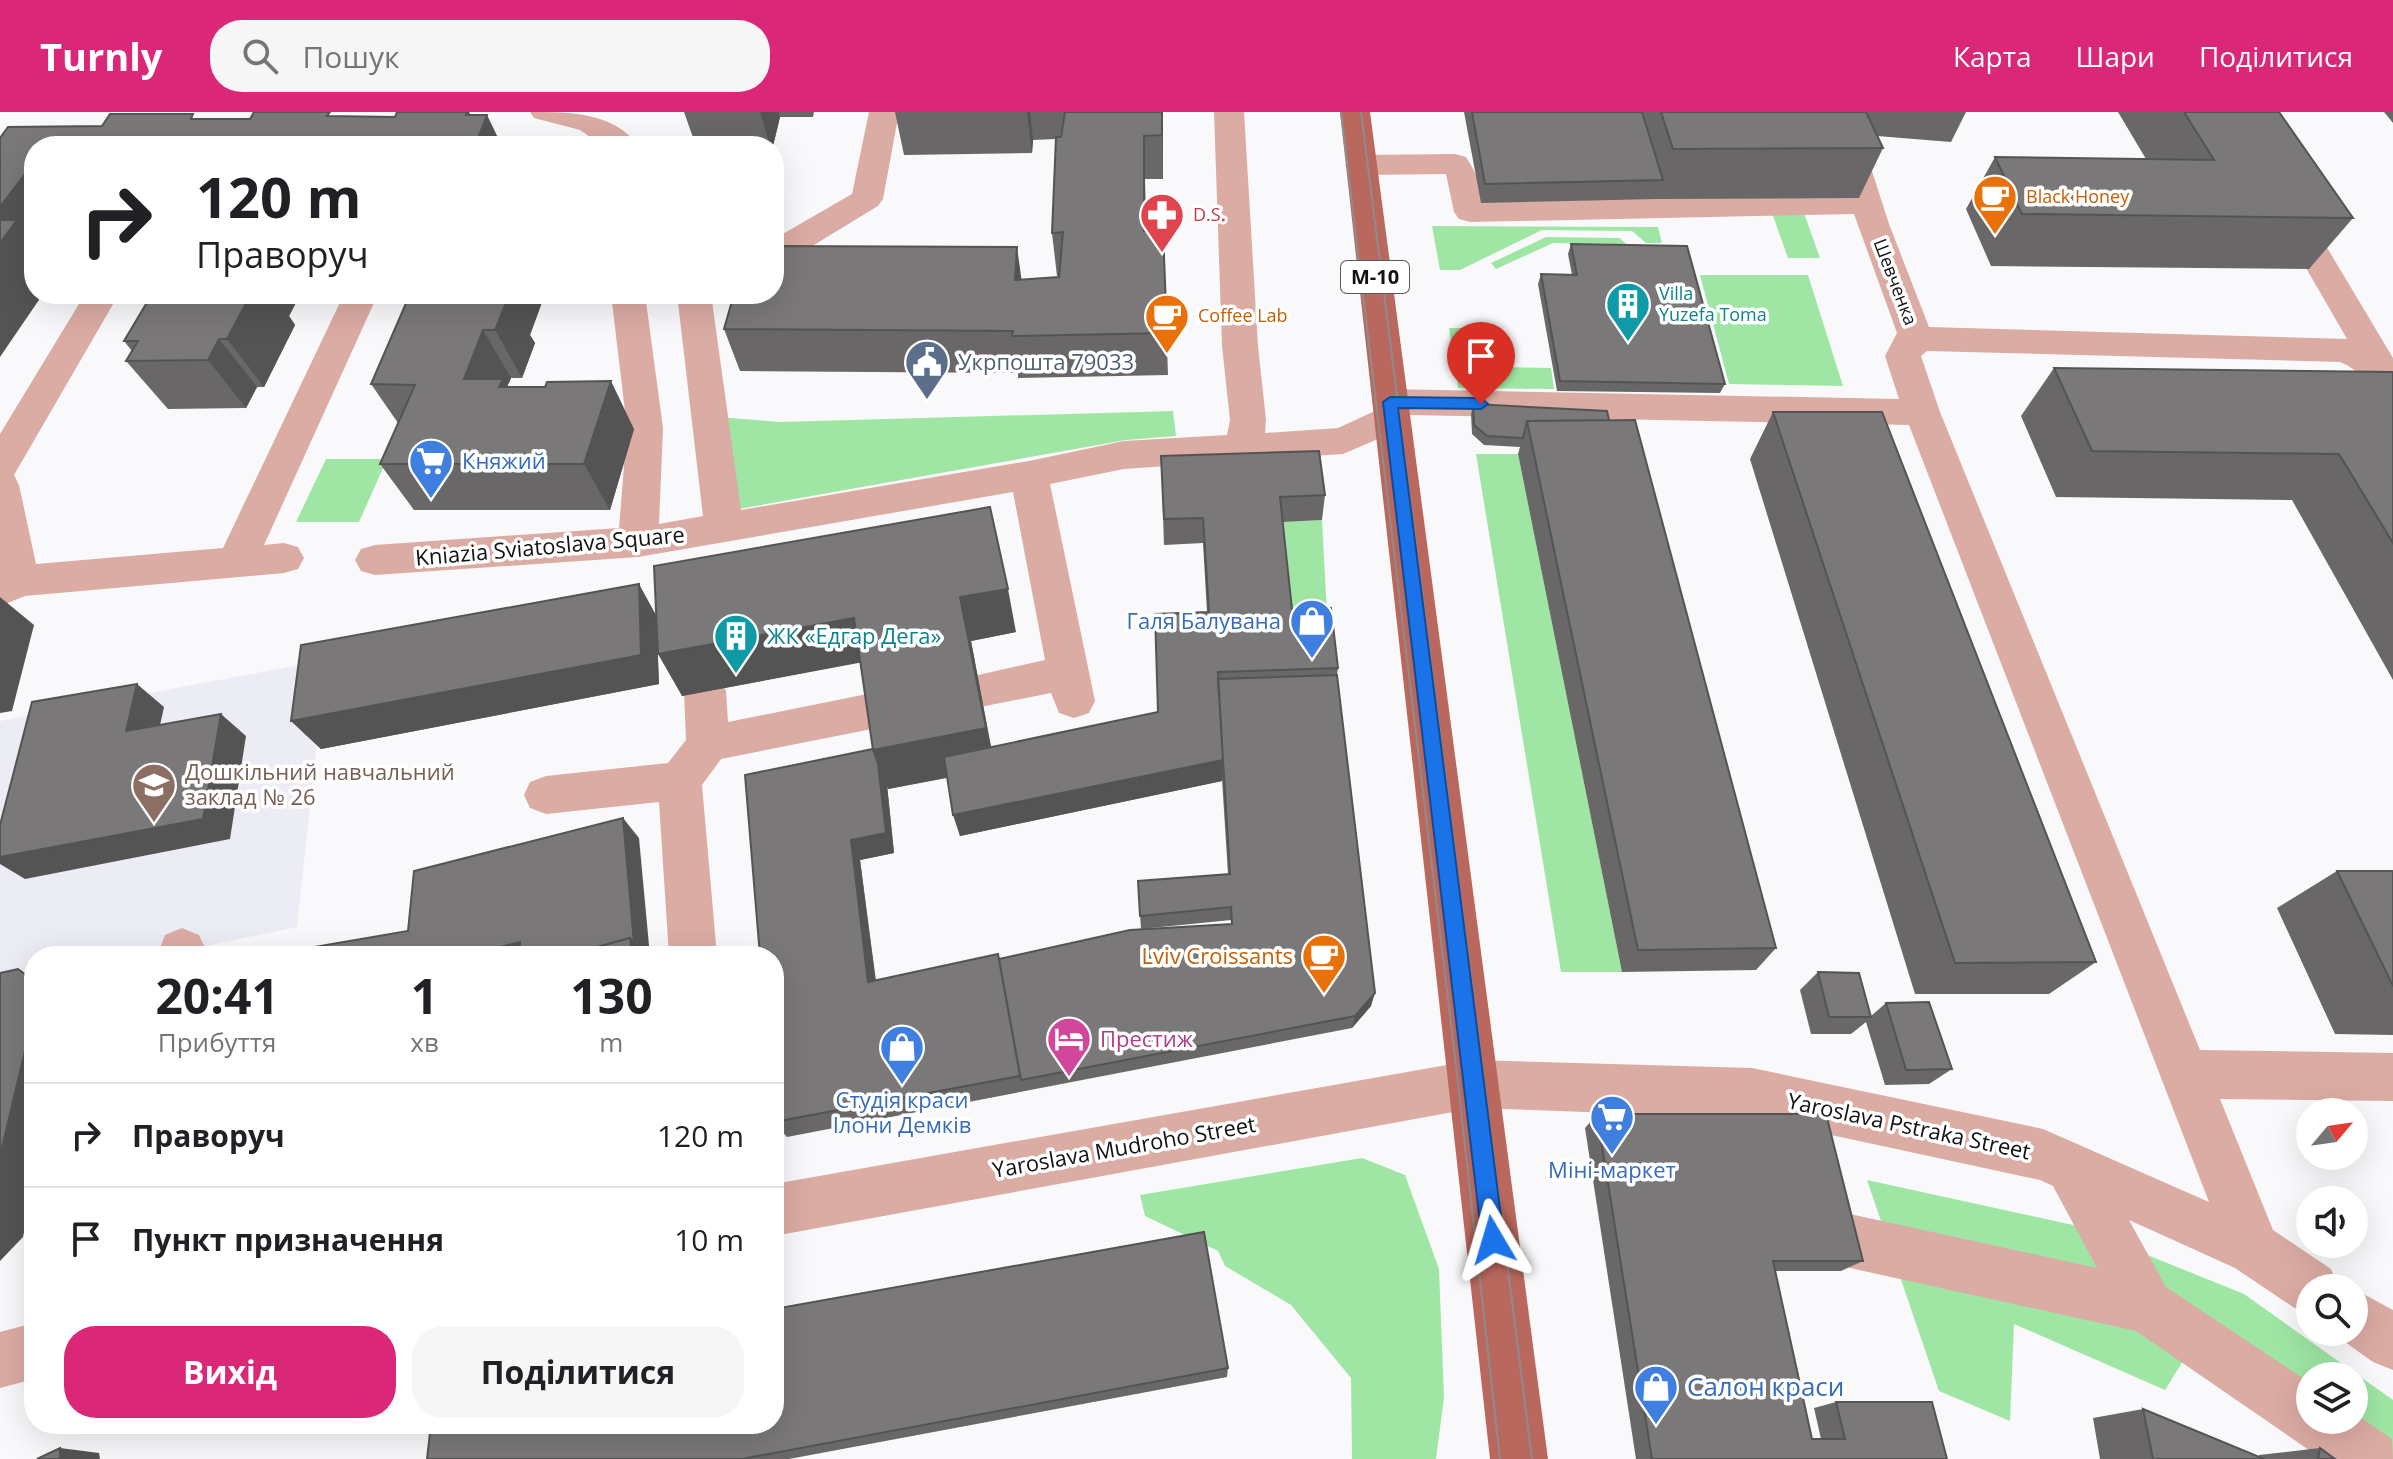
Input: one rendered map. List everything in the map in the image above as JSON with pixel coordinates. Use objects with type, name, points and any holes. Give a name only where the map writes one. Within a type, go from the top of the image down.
[{"type":"main road","name":"М-10","points":[[1355,112],[1519,1459]]},
{"type":"street","points":[[545,112],[591,123],[609,136]]},
{"type":"street","points":[[784,248],[867,199],[884,112]]},
{"type":"street","points":[[1229,112],[1240,346],[1248,420],[1244,447]]},
{"type":"street","name":"Шевченка","points":[[1838,112],[1870,214],[1917,341]]},
{"type":"street","points":[[2231,112],[2387,376]]},
{"type":"street","points":[[1361,165],[1458,169],[1470,212],[1870,214]]},
{"type":"street","points":[[0,466],[96,304]]},
{"type":"street","points":[[236,562],[356,304]]},
{"type":"street","points":[[629,304],[645,428],[638,542]]},
{"type":"street","points":[[699,304],[706,542]]},
{"type":"street","points":[[2254,1249],[1922,412],[1903,356],[1909,342],[1917,341],[2341,350],[2363,356],[2387,376]]},
{"type":"street","points":[[1343,441],[1392,410],[1922,412]]},
{"type":"street","points":[[1343,441],[1366,447],[1383,461],[1400,466]]},
{"type":"street","name":"Kniazia Sviatoslava Square","points":[[375,560],[638,542],[706,542],[1124,455],[1343,441]]},
{"type":"street","points":[[980,690],[1071,687],[1029,475]]},
{"type":"street","points":[[0,485],[10,586],[284,558]]},
{"type":"street","points":[[692,946],[680,781],[708,744],[705,691]]},
{"type":"street","points":[[708,744],[877,710]]},
{"type":"street","points":[[546,795],[680,781]]},
{"type":"street","points":[[2184,1074],[2393,1077]]},
{"type":"street","name":"Yaroslava Pstraka Street","points":[[1475,1084],[1752,1093],[2043,1155],[2254,1249],[2296,1277]]},
{"type":"street","name":"Yaroslava Mudroho Street","points":[[784,1208],[1475,1084]]},
{"type":"street","points":[[2071,1167],[2147,1306]]},
{"type":"street","points":[[1850,1241],[2147,1306],[2296,1407]]},
{"type":"street","points":[[2368,1325],[2393,1342]]},
{"type":"street","points":[[0,1360],[24,1354]]},
{"type":"street","points":[[2335,1434],[2372,1459]]},
{"type":"shaded area","name":"Дошкільний навчальний заклад № 26","points":[[326,660],[297,927],[205,946],[24,946],[24,984],[0,989],[0,721]]},
{"type":"green space","points":[[1772,213],[1804,213],[1820,258],[1788,258]]},
{"type":"green space","points":[[1432,226],[1658,227],[1662,243],[1646,243],[1632,231],[1542,230],[1460,270],[1440,270]]},
{"type":"green space","points":[[1546,237],[1620,238],[1626,244],[1553,243],[1496,269],[1491,263]]},
{"type":"green space","points":[[1700,275],[1808,275],[1843,386],[1729,384]]},
{"type":"green space","points":[[1449,328],[1466,328],[1470,336],[1492,346],[1494,367],[1551,368],[1554,389],[1458,388]]},
{"type":"green space","points":[[1173,411],[1176,436],[1126,440],[722,512],[719,417],[780,422]]},
{"type":"green space","points":[[1476,454],[1518,454],[1622,972],[1561,972]]},
{"type":"green space","points":[[326,459],[387,459],[359,522],[296,522]]},
{"type":"green space","points":[[1322,520],[1328,632],[1290,633],[1278,522]]},
{"type":"green space","points":[[1362,1158],[1405,1175],[1439,1269],[1444,1397],[1436,1459],[1352,1459],[1351,1378],[1291,1305],[1225,1266],[1218,1251],[1145,1216],[1140,1195]]},
{"type":"green space","points":[[1867,1180],[2073,1225],[2244,1294],[2296,1331],[2296,1346],[2317,1346],[2340,1362],[2296,1362],[2296,1418],[2191,1348],[2165,1390],[2014,1324],[2010,1421],[1939,1391]]},
{"type":"green space","points":[[2368,1382],[2393,1400],[2393,1459],[2358,1459],[2320,1434],[2368,1434]]},
{"type":"building","points":[[254,112],[330,112],[327,116],[395,117],[397,112],[487,115],[479,136],[24,136],[24,175],[0,207],[0,138],[8,127],[102,126],[110,114],[193,114],[191,119],[250,119]]},
{"type":"building","points":[[1065,112],[1162,112],[1162,135],[1144,136],[1144,231],[1163,231],[1167,333],[1012,336],[1013,331],[724,329],[731,304],[784,304],[784,246],[1017,247],[1015,280],[1059,277],[1063,232],[1052,233],[1056,137],[1061,137]]},
{"type":"building","points":[[1472,112],[1642,112],[1663,180],[1485,184]]},
{"type":"building","points":[[1661,112],[1866,112],[1883,148],[1673,149]]},
{"type":"building","points":[[2184,112],[2279,112],[2353,218],[2022,214],[1995,157],[2214,160]]},
{"type":"building","points":[[0,220],[17,220],[0,243]]},
{"type":"building","name":"Villa Yuzefa Toma","points":[[1571,244],[1687,246],[1725,384],[1560,381],[1541,274],[1577,275]]},
{"type":"building","points":[[146,304],[246,304],[227,339],[219,339],[208,360],[126,361],[138,341],[124,341]]},
{"type":"building","points":[[406,304],[505,304],[495,330],[483,330],[464,379],[503,379],[499,387],[545,387],[547,382],[611,381],[584,464],[380,464],[415,385],[371,384]]},
{"type":"building","points":[[2054,368],[2393,372],[2393,543],[2339,454],[2092,451]]},
{"type":"building","points":[[1473,404],[1607,411],[1609,420],[1527,421],[1523,438],[1487,436],[1474,425]]},
{"type":"building","points":[[1773,412],[1882,412],[2096,962],[1955,963]]},
{"type":"building","points":[[1635,420],[1776,948],[1638,950],[1527,421]]},
{"type":"building","points":[[1319,451],[1325,495],[1280,497],[1292,609],[1331,608],[1338,668],[1218,672],[1223,760],[953,815],[944,757],[1158,712],[1155,614],[1209,612],[1203,518],[1164,519],[1161,456]]},
{"type":"building","name":"ЖК «Едгар Дега»","points":[[990,507],[1008,589],[960,597],[986,728],[873,750],[854,618],[658,654],[654,566]]},
{"type":"building","points":[[639,584],[641,655],[291,721],[301,645]]},
{"type":"building","points":[[1337,675],[1375,993],[1355,1016],[1021,1080],[999,959],[1130,930],[1232,924],[1231,907],[1140,916],[1138,881],[1230,874],[1218,679]]},
{"type":"building","points":[[137,684],[126,731],[221,714],[203,819],[0,857],[0,825],[32,702]]},
{"type":"building","points":[[873,749],[878,764],[886,833],[851,840],[868,982],[998,954],[1020,1076],[784,1120],[784,946],[759,946],[745,775]]},
{"type":"building","points":[[623,818],[634,943],[630,938],[601,946],[520,946],[520,942],[504,946],[320,946],[408,931],[414,871]]},
{"type":"building","points":[[2337,871],[2393,871],[2393,986]]},
{"type":"building","points":[[630,938],[631,946],[601,946]]},
{"type":"building","points":[[18,969],[24,974],[24,1055],[0,1156],[0,973]]},
{"type":"building","points":[[1818,972],[1859,973],[1871,1017],[1829,1017]]},
{"type":"building","points":[[1929,1002],[1952,1069],[1906,1070],[1886,1003]]},
{"type":"building","points":[[1597,1114],[1826,1114],[1863,1261],[1773,1261],[1812,1439],[1845,1439],[1836,1402],[1932,1402],[1947,1459],[1652,1459]]},
{"type":"building","points":[[1204,1232],[1228,1368],[742,1459],[427,1459],[430,1434],[784,1434],[784,1307]]},
{"type":"building","points":[[2143,1409],[2264,1459],[2153,1459]]},
{"type":"building","points":[[60,1448],[60,1459],[37,1459]]},
{"type":"building","points":[[2320,1448],[2335,1459],[2318,1459]]},
{"type":"tram line","points":[[1341,112],[1455,1057],[1500,1459]]},
{"type":"tram line","points":[[1361,112],[1532,1459]]},
{"type":"place","name":"Black Honey","points":[[1995,236]]},
{"type":"place","name":"D.S.","points":[[1162,254]]},
{"type":"place","name":"Villa Yuzefa Toma","points":[[1628,343]]},
{"type":"place","name":"Coffee Lab","points":[[1167,355]]},
{"type":"place","name":"Укрпошта 79033","points":[[927,401]]},
{"type":"place","name":"Княжий","points":[[431,500]]},
{"type":"place","name":"Галя Балувана","points":[[1312,660]]},
{"type":"place","name":"ЖК «Едгар Дега»","points":[[736,675]]},
{"type":"place","name":"Дошкільний навчальний заклад № 26","points":[[154,824]]},
{"type":"place","name":"Lviv Croissants","points":[[1324,995]]},
{"type":"place","name":"Престиж","points":[[1069,1078]]},
{"type":"place","name":"Студія краси Ілони Демків","points":[[902,1086]]},
{"type":"place","name":"Міні-маркет","points":[[1612,1156]]},
{"type":"place","name":"Салон краси","points":[[1656,1426]]},
{"type":"route","points":[[1481,404],[1390,402],[1493,1240]]}]
